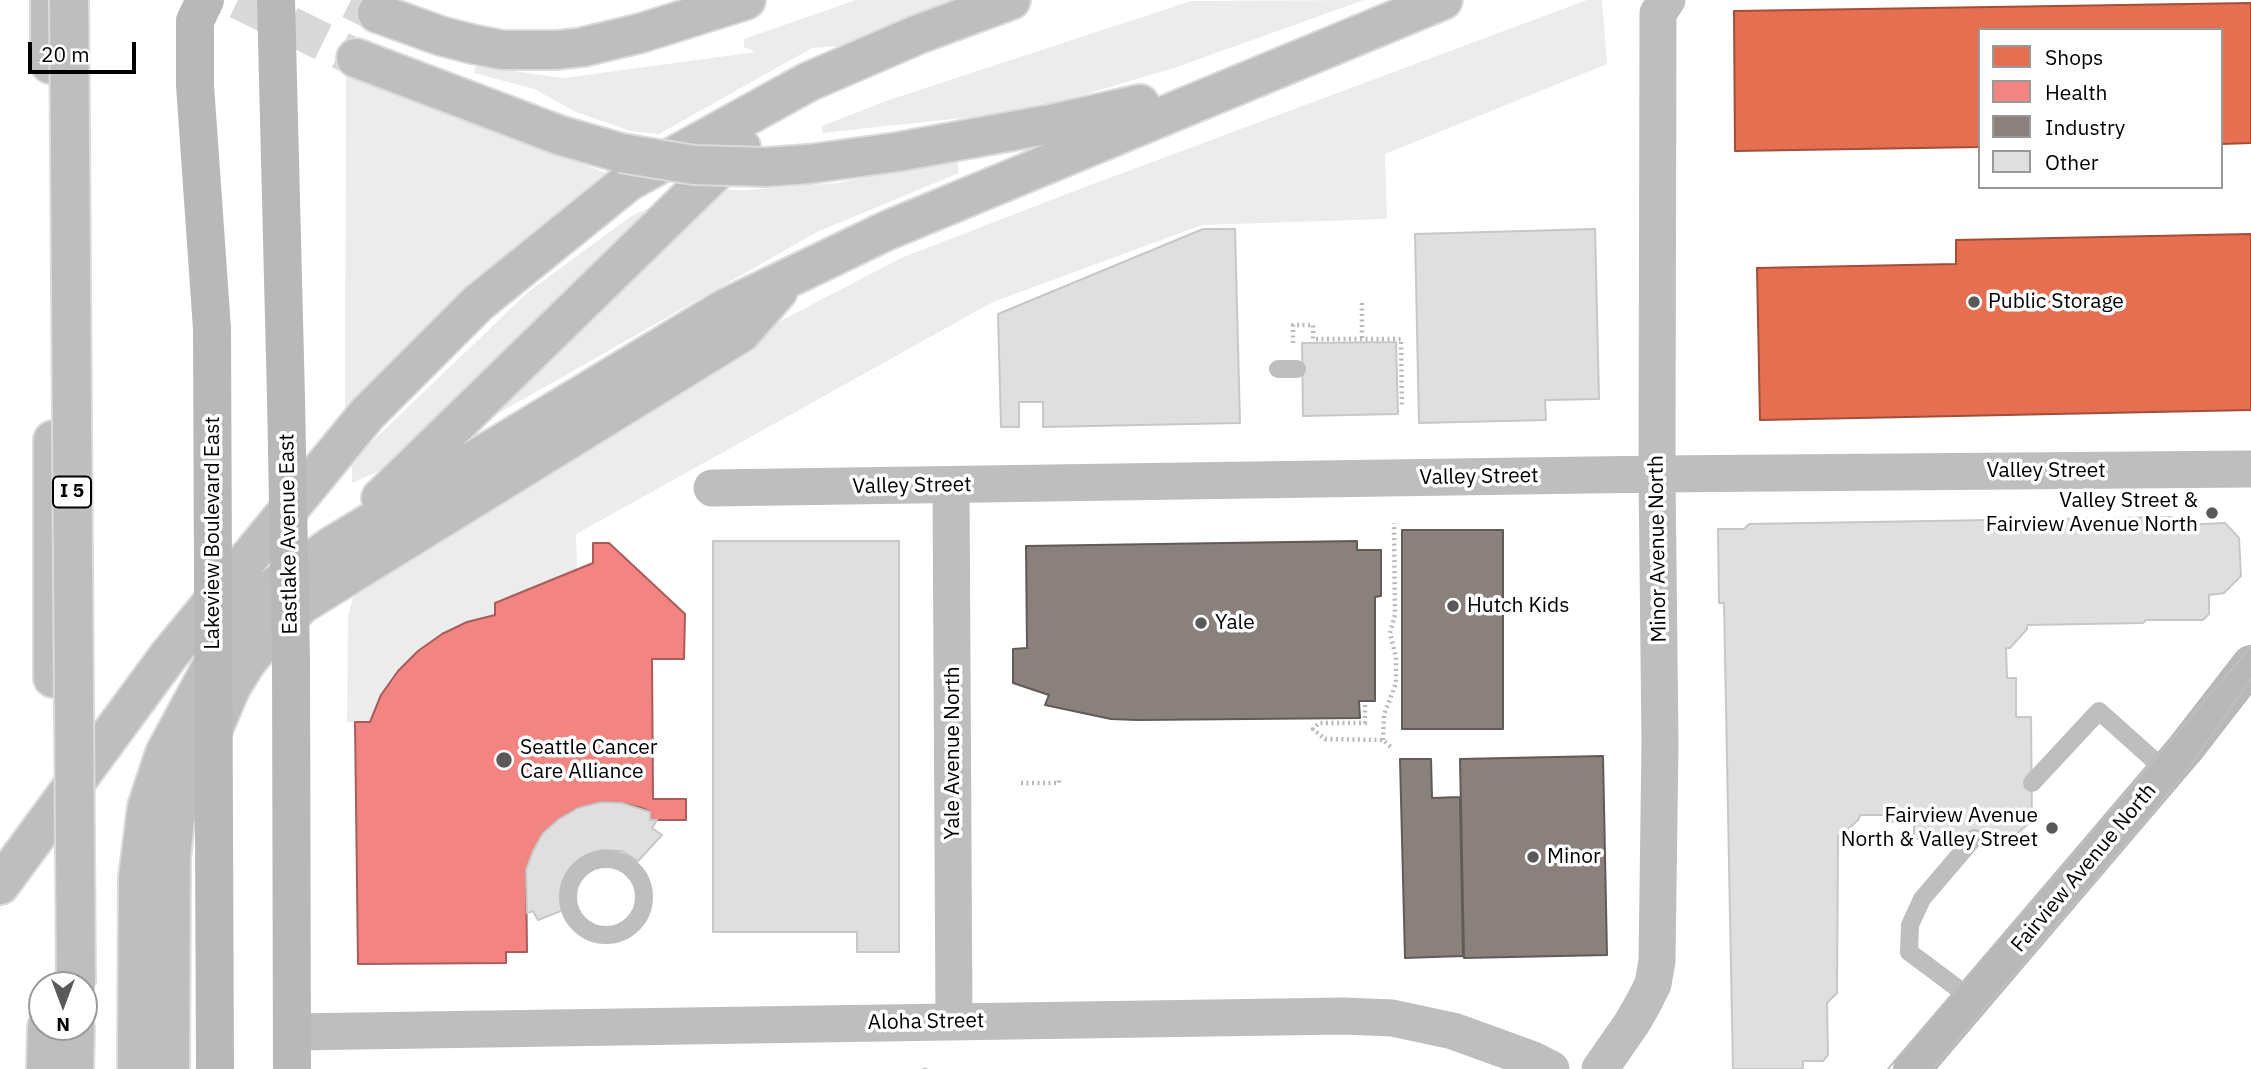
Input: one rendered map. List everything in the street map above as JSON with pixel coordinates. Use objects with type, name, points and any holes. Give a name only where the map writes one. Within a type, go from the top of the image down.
[{"type":"highway","points":[[49,971],[53,849],[50,0]]},
{"type":"highway","name":"I 5","points":[[69,0],[76,971]]},
{"type":"highway","points":[[377,13],[472,44],[503,50],[557,50],[583,47],[641,33],[746,0]]},
{"type":"highway","points":[[0,885],[169,655],[368,413],[478,303],[629,181],[808,82],[919,34],[1011,0]]},
{"type":"highway","points":[[137,1069],[138,878],[147,807],[164,753],[226,640],[271,589],[332,546],[726,308],[886,230],[1443,0]]},
{"type":"highway","points":[[356,58],[559,135],[621,153],[694,165],[766,167],[897,152],[1051,124],[1173,97],[1399,18]]},
{"type":"highway","points":[[332,546],[808,82]]},
{"type":"highway","points":[[170,1069],[171,858],[175,819],[231,687],[248,660],[302,604],[741,333],[791,277]]},
{"type":"highway","points":[[46,1069],[47,1041]]},
{"type":"highway","points":[[74,1069],[75,1041]]},
{"type":"main road","name":"Lakeview Boulevard East","points":[[205,0],[195,20],[195,85],[212,329],[215,1069]]},
{"type":"main road","name":"Eastlake Avenue East","points":[[276,0],[291,660],[292,1051]]},
{"type":"main road","name":"Fairview Avenue North","points":[[1912,1069],[2166,771],[2251,664]]},
{"type":"street","name":"Minor Avenue North","points":[[1600,1069],[1644,1002],[1653,984],[1657,961],[1660,743],[1657,474],[1663,7]]},
{"type":"street","name":"Valley Street","points":[[712,488],[1657,474],[2249,470]]},
{"type":"street","name":"Yale Avenue North","points":[[951,485],[954,1021]]},
{"type":"street","name":"Aloha Street","points":[[292,1051],[954,1021],[1343,1016],[1392,1018],[1452,1031],[1551,1069]]},
{"type":"lane","points":[[1278,369],[1297,369]]},
{"type":"lane","points":[[2032,783],[2099,711],[2166,771]]},
{"type":"lane","points":[[1972,999],[1909,952],[1910,925],[1922,899],[1974,838]]},
{"type":"lane","points":[[615,859],[636,872],[642,882],[643,907],[638,918],[629,927],[619,933],[607,935],[582,926],[569,904],[569,891],[572,879],[590,862],[615,859]]},
{"type":"path","points":[[1362,303],[1362,339]]},
{"type":"path","points":[[1293,347],[1293,325],[1313,325],[1313,339],[1401,339],[1402,408]]},
{"type":"path","points":[[1383,740],[1384,715],[1396,683],[1396,657],[1390,633],[1395,615],[1394,523]]},
{"type":"path","points":[[1365,705],[1365,723],[1319,723],[1313,729],[1325,739],[1383,740],[1392,748]]},
{"type":"path","points":[[1021,783],[1059,783],[1059,778]]},
{"type":"shaded area","points":[[856,0],[1034,0],[906,41],[812,48],[659,134],[631,131],[576,112],[534,89],[474,73],[476,66],[564,78],[756,52],[744,47],[744,39]]},
{"type":"shaded area","points":[[1364,0],[1174,68],[1028,111],[822,133],[822,126],[886,101],[1191,1]]},
{"type":"shaded area","points":[[1587,0],[1602,0],[1607,64],[1385,154],[1387,219],[1202,225],[993,302],[576,534],[577,569],[495,602],[495,615],[467,622],[441,634],[418,651],[398,671],[381,695],[370,722],[347,722],[348,617],[353,598],[367,575],[746,339],[901,258]]},
{"type":"shaded area","points":[[346,68],[606,173],[517,248],[345,416]]},
{"type":"shaded area","points":[[957,159],[959,173],[817,232],[462,434],[352,483],[352,461],[528,292],[630,217],[689,189],[746,190],[837,183]]},
{"type":"building: Shops","points":[[2251,3],[2251,143],[2223,144],[2223,28],[1978,28],[1978,147],[1735,151],[1734,11]]},
{"type":"building: Shops","points":[[2251,234],[2251,410],[1760,420],[1757,268],[1956,264],[1956,240]]},
{"type":"building: Health","name":"Seattle Cancer Care Alliance","points":[[593,543],[609,543],[685,614],[684,659],[652,659],[653,799],[686,799],[686,820],[650,820],[650,812],[642,808],[601,802],[578,808],[559,819],[543,833],[526,870],[527,952],[506,952],[506,963],[358,964],[355,722],[370,722],[381,695],[398,671],[418,651],[442,634],[467,622],[495,615],[495,603],[593,563]]},
{"type":"building: Industry","name":"Hutch Kids","points":[[1402,530],[1503,530],[1503,729],[1402,729]]},
{"type":"building: Industry","name":"Yale","points":[[1357,541],[1357,550],[1381,550],[1381,596],[1375,597],[1375,701],[1359,701],[1360,718],[1111,719],[1045,705],[1049,695],[1013,683],[1013,649],[1027,648],[1026,546]]},
{"type":"building: Industry","name":"Minor","points":[[1603,756],[1607,955],[1464,958],[1460,759]]},
{"type":"building: Industry","points":[[1400,759],[1431,759],[1432,798],[1460,797],[1463,956],[1405,958]]},
{"type":"building: Other","points":[[1203,229],[1235,229],[1240,423],[1043,427],[1043,402],[1019,402],[1019,427],[1001,427],[998,314]]},
{"type":"building: Other","points":[[1595,229],[1599,399],[1545,400],[1546,420],[1419,423],[1415,234]]},
{"type":"building: Other","points":[[1396,342],[1398,414],[1303,416],[1302,343]]},
{"type":"building: Other","points":[[2172,517],[2180,525],[2225,523],[2239,538],[2241,576],[2224,593],[2209,595],[2209,614],[2203,620],[2027,625],[2027,629],[2010,648],[2006,648],[2007,678],[2016,678],[2016,717],[2031,717],[2032,820],[2028,820],[2028,824],[2017,834],[2011,834],[2011,837],[1914,839],[1914,822],[1886,822],[1887,815],[1860,815],[1859,819],[1838,836],[1837,993],[1827,1003],[1828,1055],[1823,1061],[1803,1061],[1803,1069],[1733,1069],[1724,603],[1719,603],[1718,529],[1744,529],[1749,524]]},
{"type":"building: Other","points":[[713,541],[899,541],[899,952],[857,952],[857,932],[713,932]]},
{"type":"building: Other","points":[[601,802],[622,803],[650,812],[650,820],[657,820],[652,828],[662,835],[638,861],[622,851],[603,850],[586,855],[574,867],[567,882],[567,896],[571,907],[538,920],[533,911],[527,913],[526,870],[533,851],[543,833],[559,819],[578,808]]},
{"type":"tunnel","points":[[238,0],[356,58]]},
{"type":"tunnel","points":[[351,0],[377,13]]},
{"type":"tram line","points":[[1888,1069],[2251,647]]},
{"type":"tram line","points":[[1933,1069],[2148,819],[2185,773],[2251,679]]},
{"type":"place","name":"Public Storage","points":[[1974,302]]},
{"type":"place","name":"Valley Street & Fairview Avenue North","points":[[2212,513]]},
{"type":"place","name":"Hutch Kids","points":[[1453,606]]},
{"type":"place","name":"Yale","points":[[1201,623]]},
{"type":"place","name":"Seattle Cancer Care Alliance","points":[[504,760]]},
{"type":"place","name":"Fairview Avenue North & Valley Street","points":[[2052,828]]},
{"type":"place","name":"Minor","points":[[1533,857]]}]
